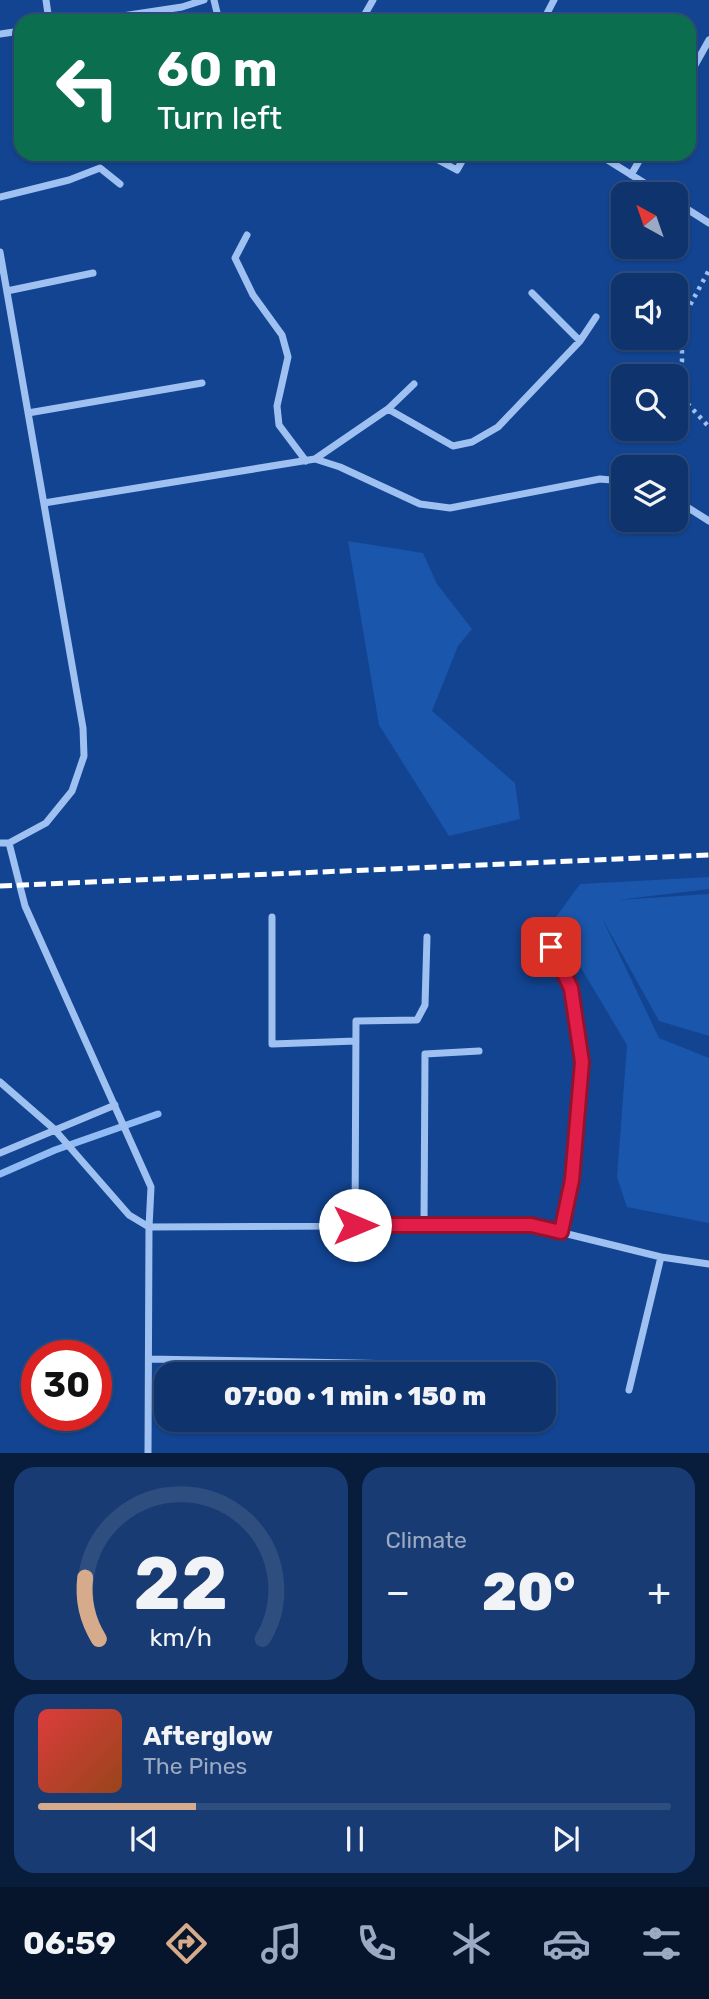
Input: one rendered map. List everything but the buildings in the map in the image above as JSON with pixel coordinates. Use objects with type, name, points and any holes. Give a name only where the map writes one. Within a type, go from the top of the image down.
[{"type":"street","points":[[136,14],[182,7],[204,0]]},
{"type":"street","points":[[696,63],[709,40]]},
{"type":"street","points":[[440,161],[457,170],[462,161]]},
{"type":"street","points":[[609,161],[642,182]]},
{"type":"street","points":[[631,175],[639,161]]},
{"type":"street","points":[[0,197],[69,180],[100,168],[120,184]]},
{"type":"street","points":[[688,210],[709,223]]},
{"type":"street","points":[[247,235],[234,258],[253,295],[282,335],[288,357],[277,406],[279,425],[306,461]]},
{"type":"street","points":[[0,252],[83,728],[84,756],[72,791],[46,823],[9,843],[0,843]]},
{"type":"street","points":[[7,291],[93,273]]},
{"type":"street","points":[[532,293],[580,341]]},
{"type":"street","points":[[388,409],[453,446],[472,442],[498,427],[580,341],[596,317]]},
{"type":"street","points":[[28,413],[202,383]]},
{"type":"street","points":[[44,503],[315,459],[388,409],[414,384]]},
{"type":"street","points":[[315,459],[340,467],[420,504],[450,508],[600,480],[611,480]]},
{"type":"street","points":[[688,508],[709,521]]},
{"type":"street","points":[[9,843],[25,906],[151,1187],[148,1453]]},
{"type":"street","points":[[272,917],[272,1044],[356,1041]]},
{"type":"street","points":[[355,1225],[356,1021],[417,1020],[425,1005],[427,937]]},
{"type":"street","points":[[551,947],[571,988],[582,1062],[572,1180],[561,1232]]},
{"type":"street","points":[[424,1225],[425,1054],[479,1051]]},
{"type":"street","points":[[0,1082],[55,1132],[130,1215],[149,1227],[531,1225],[661,1257],[709,1264]]},
{"type":"street","points":[[0,1153],[115,1105]]},
{"type":"street","points":[[629,1390],[661,1257]]},
{"type":"street","points":[[149,1359],[300,1362]]},
{"type":"path","points":[[681,364],[682,320],[709,270]]},
{"type":"path","points":[[688,404],[709,427]]},
{"type":"shaded area","points":[[348,541],[423,553],[437,584],[472,629],[458,646],[432,711],[515,783],[520,819],[449,836],[379,725]]},
{"type":"shaded area","points":[[709,877],[709,889],[618,900],[709,894],[709,1036],[659,1021],[602,918],[659,1038],[709,1058],[709,1223],[627,1207],[617,1177],[627,1045],[553,921],[580,884]]},
{"type":"waterway","points":[[0,1174],[55,1150],[158,1114]]},
{"type":"railway","points":[[0,886],[709,855]]},
{"type":"route","points":[[355,1225],[531,1225],[561,1232],[572,1180],[582,1062],[571,988],[551,947]]}]
